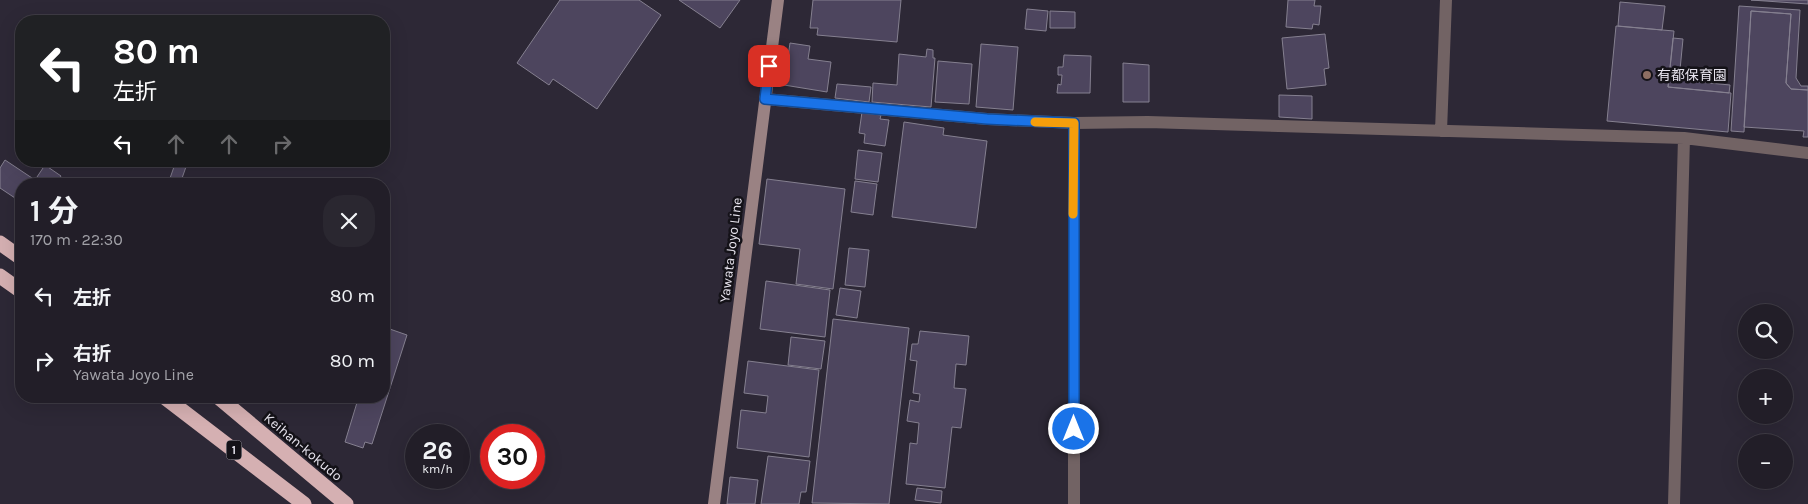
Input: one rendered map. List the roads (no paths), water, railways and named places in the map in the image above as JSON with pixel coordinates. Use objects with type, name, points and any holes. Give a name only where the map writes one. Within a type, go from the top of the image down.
[{"type":"highway","points":[[0,243],[15,254]]},
{"type":"highway","points":[[0,276],[15,287]]},
{"type":"highway","name":"1","points":[[172,403],[304,504]]},
{"type":"highway","name":"Keihan-kokudo","points":[[225,403],[346,504]]},
{"type":"main road","name":"Yawata Joyo Line","points":[[714,504],[778,0]]},
{"type":"street","points":[[1440,131],[1446,0]]},
{"type":"street","points":[[765,99],[987,119],[1074,123],[1148,122],[1684,138],[1808,153]]},
{"type":"street","points":[[1074,123],[1074,504]]},
{"type":"street","points":[[1674,504],[1684,138]]},
{"type":"place","name":"有都保育園","points":[[1647,75]]}]
